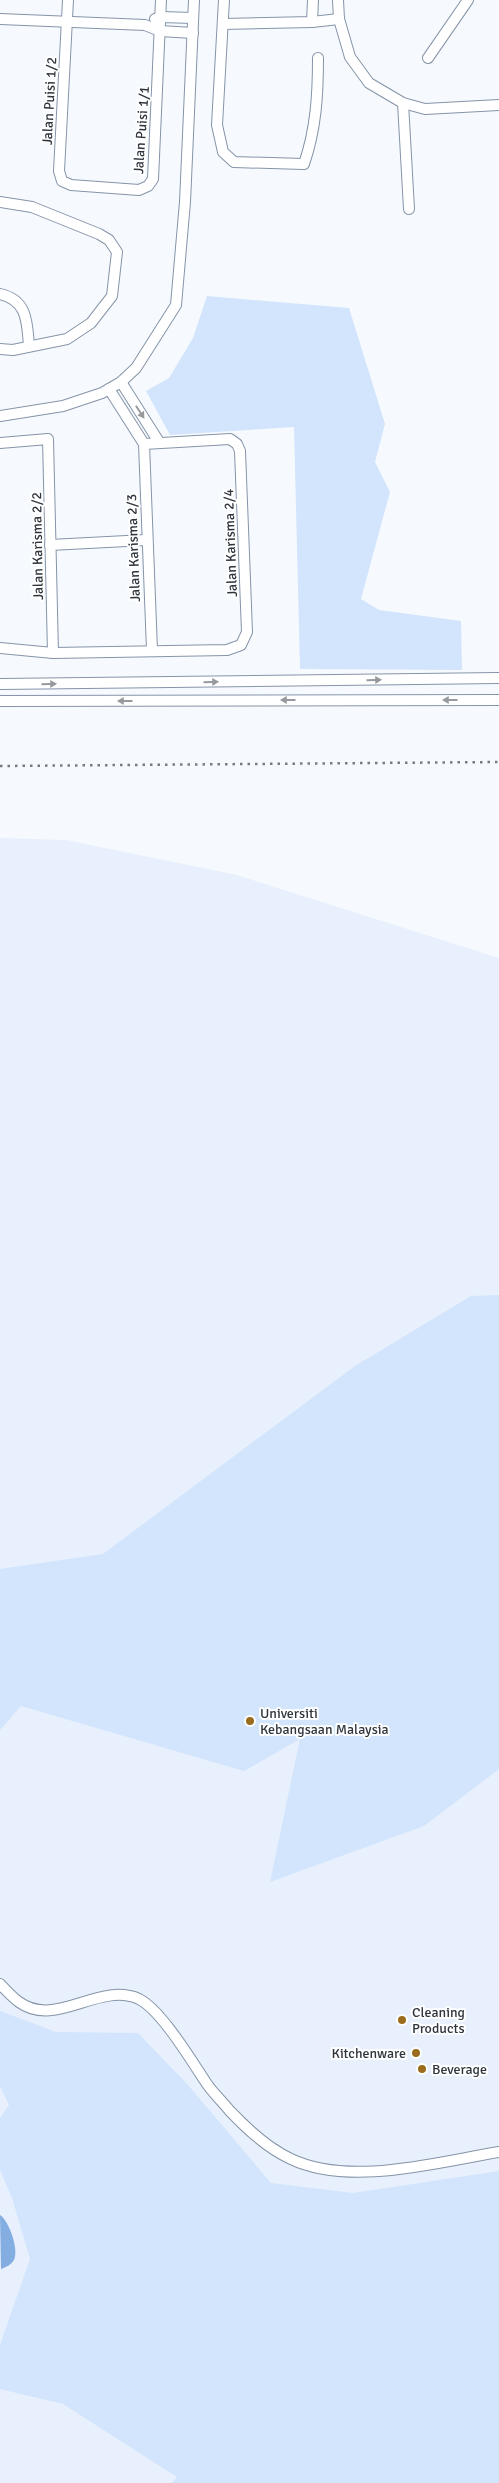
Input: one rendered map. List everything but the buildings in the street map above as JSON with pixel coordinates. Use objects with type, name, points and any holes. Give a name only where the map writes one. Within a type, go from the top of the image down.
[{"type":"street","name":"Jalan Puisi 1/2","points":[[62,181],[59,172],[68,0]]},
{"type":"street","name":"Jalan Puisi 1/1","points":[[62,181],[71,186],[139,190],[148,186],[153,178],[161,0]]},
{"type":"street","points":[[0,416],[63,406],[109,389],[121,382],[136,368],[176,305],[185,202],[194,0]]},
{"type":"street","points":[[224,0],[224,24],[216,124],[223,152],[234,162],[304,164],[310,145],[318,101],[318,58]]},
{"type":"street","points":[[312,22],[313,0]]},
{"type":"street","points":[[338,0],[339,19],[350,57],[369,83],[403,103],[424,109],[498,108]]},
{"type":"street","points":[[428,58],[468,0]]},
{"type":"street","points":[[145,25],[161,16],[193,18]]},
{"type":"street","points":[[0,19],[145,25],[160,31],[193,33]]},
{"type":"street","points":[[224,24],[312,22],[339,19]]},
{"type":"street","points":[[403,103],[409,209]]},
{"type":"street","points":[[0,202],[32,207],[99,234],[109,240],[117,252],[112,296],[91,323],[67,340],[13,350],[0,349]]},
{"type":"street","points":[[0,294],[10,297],[26,313],[29,346]]},
{"type":"street","points":[[121,382],[159,442]]},
{"type":"street","points":[[109,389],[144,444]]},
{"type":"street","name":"Jalan Karisma 2/4","points":[[144,444],[230,439],[237,444],[240,451],[247,632],[241,645],[227,650],[152,650]]},
{"type":"street","name":"Jalan Karisma 2/2","points":[[0,443],[48,440],[53,653]]},
{"type":"street","name":"Jalan Karisma 2/3","points":[[144,444],[146,540],[152,650]]},
{"type":"street","points":[[50,545],[146,540]]},
{"type":"street","points":[[0,648],[53,653],[152,650]]},
{"type":"street","points":[[0,684],[499,678]]},
{"type":"street","points":[[0,701],[499,700]]},
{"type":"street","points":[[0,1984],[20,2003],[40,2010],[70,2007],[116,1993],[129,1995],[142,2001],[166,2025],[207,2085],[239,2121],[260,2140],[290,2159],[311,2166],[343,2171],[396,2168],[499,2152]]},
{"type":"shaded area","points":[[207,296],[349,308],[385,424],[375,462],[390,492],[361,599],[379,610],[461,621],[462,670],[300,669],[294,427],[170,435],[146,391],[169,378],[193,338]]},
{"type":"shaded area","name":"Universiti Kebangsaan Malaysia","points":[[0,838],[66,840],[237,875],[499,958],[499,2483],[0,2483]]},
{"type":"shaded area","points":[[499,1295],[499,1769],[424,1826],[270,1882],[300,1739],[244,1771],[21,1706],[0,1730],[0,1569],[103,1554],[355,1366],[471,1296]]},
{"type":"shaded area","points":[[0,2011],[56,2032],[138,2033],[188,2085],[271,2183],[353,2193],[499,2171],[499,2483],[172,2483],[177,2477],[63,2404],[0,2389],[0,2345],[30,2259],[12,2198],[0,2170],[0,2118],[9,2105],[0,2086]]},
{"type":"water","points":[[0,2215],[10,2229],[15,2249],[13,2262],[1,2269]]},
{"type":"railway","points":[[0,766],[499,762]]},
{"type":"place","name":"Universiti Kebangsaan Malaysia","points":[[250,1721]]},
{"type":"place","name":"Cleaning Products","points":[[402,2020]]},
{"type":"place","name":"Kitchenware","points":[[416,2053]]},
{"type":"place","name":"Beverage","points":[[422,2069]]}]
